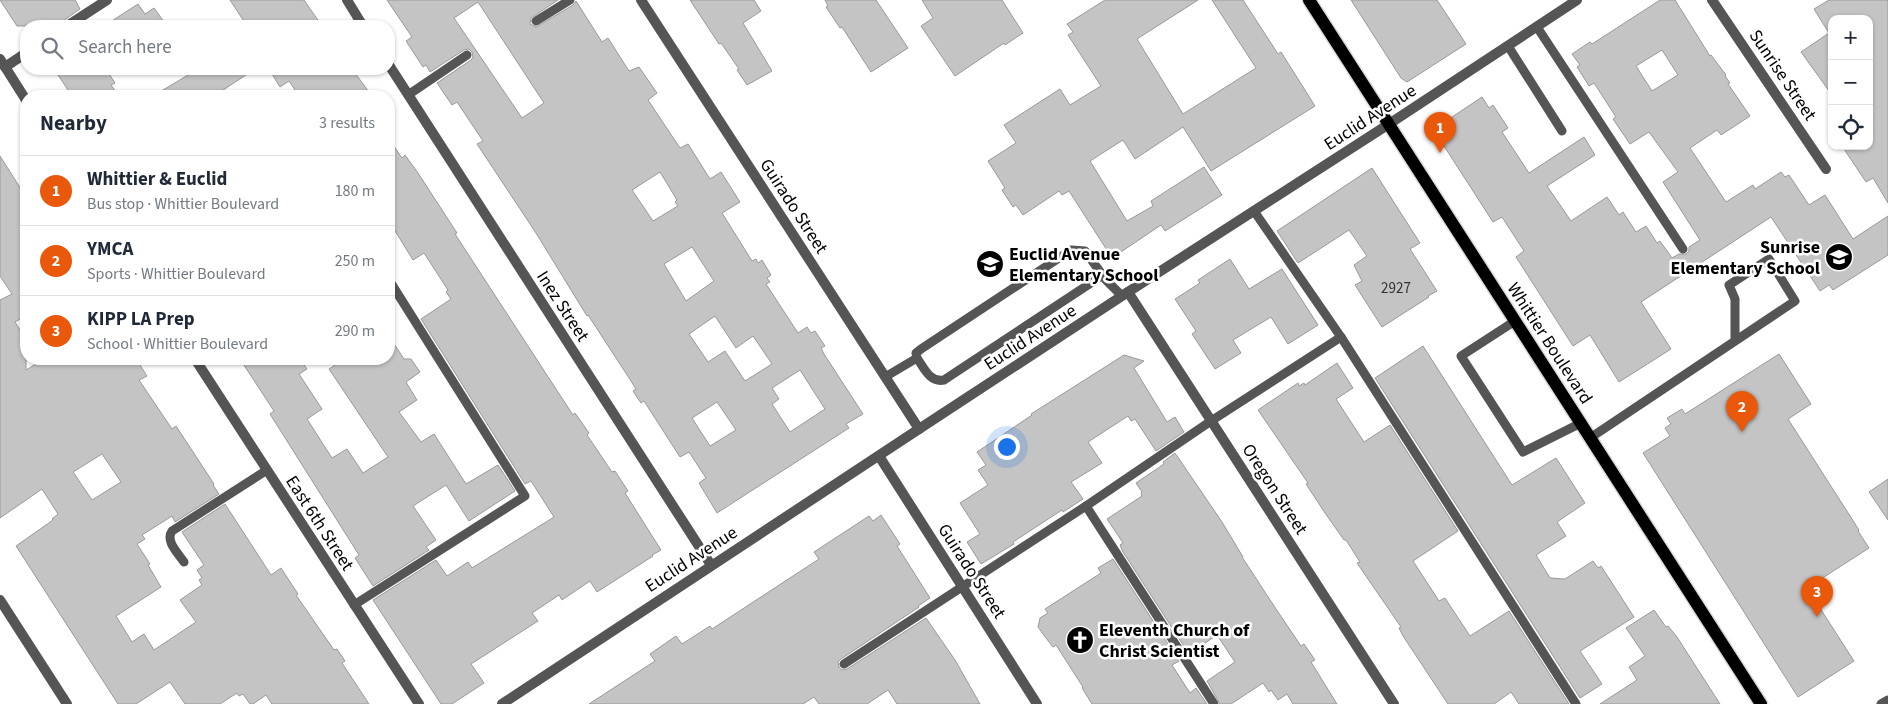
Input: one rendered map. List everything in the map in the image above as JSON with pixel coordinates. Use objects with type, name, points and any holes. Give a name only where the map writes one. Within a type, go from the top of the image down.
[{"type":"main road","name":"Whittier Boulevard","points":[[1309,0],[1761,704]]},
{"type":"street","points":[[76,20],[107,0]]},
{"type":"street","points":[[347,0],[360,20]]},
{"type":"street","name":"Guirado Street","points":[[641,0],[919,429]]},
{"type":"street","name":"Euclid Avenue","points":[[502,704],[711,565],[1577,0]]},
{"type":"street","name":"Sunrise Street","points":[[1712,0],[1826,169]]},
{"type":"street","points":[[20,56],[2,63],[20,91]]},
{"type":"street","name":"Inez Street","points":[[395,75],[711,565]]},
{"type":"street","name":"Oregon Street","points":[[1125,294],[1211,421],[1394,704]]},
{"type":"street","name":"East 6th Street","points":[[198,365],[419,704]]},
{"type":"street","name":"Guirado Street","points":[[879,456],[1037,704]]},
{"type":"street","points":[[0,600],[66,704]]},
{"type":"lane","points":[[536,21],[570,0]]},
{"type":"lane","points":[[1537,27],[1683,248]]},
{"type":"lane","points":[[1508,46],[1562,131]]},
{"type":"lane","points":[[408,95],[467,55]]},
{"type":"lane","points":[[1254,211],[1341,337],[1576,704]]},
{"type":"lane","points":[[1103,275],[944,380],[938,381],[933,379],[917,358],[916,354],[921,349],[1071,250],[1085,251],[1103,275],[1125,294]]},
{"type":"lane","points":[[1590,438],[1795,301],[1769,259],[1729,285],[1735,300],[1735,341]]},
{"type":"lane","points":[[354,605],[525,496],[395,290]]},
{"type":"lane","points":[[1515,321],[1461,356],[1523,452],[1580,423]]},
{"type":"lane","points":[[844,664],[1341,337]]},
{"type":"lane","points":[[885,377],[917,358]]},
{"type":"lane","points":[[184,562],[169,540],[169,535],[172,531],[267,470]]},
{"type":"lane","points":[[1086,506],[1214,704]]},
{"type":"lane","points":[[1881,704],[1888,700]]},
{"type":"building","points":[[0,0],[75,0],[80,9],[64,20],[20,20],[20,26],[17,26]]},
{"type":"building","points":[[230,0],[304,0],[318,20],[243,20]]},
{"type":"building","points":[[387,0],[558,0],[531,18],[530,24],[536,27],[573,5],[576,1],[602,42],[608,38],[629,71],[639,67],[657,93],[648,100],[680,148],[688,144],[710,179],[721,172],[740,202],[722,213],[752,261],[756,259],[758,263],[762,260],[771,275],[767,278],[770,282],[766,284],[798,333],[807,327],[811,333],[815,331],[825,346],[821,348],[824,354],[863,414],[846,424],[849,428],[717,513],[699,483],[706,478],[689,452],[680,457],[644,401],[641,403],[633,391],[636,389],[631,381],[477,144],[483,141],[457,102],[452,105],[437,83],[471,60],[473,57],[472,52],[469,49],[464,50],[430,72],[426,65],[423,67],[406,41],[412,37]],"holes":[[[478,2],[544,103],[522,118],[454,18]],[[660,172],[677,200],[675,202],[678,206],[653,221],[632,190]],[[692,247],[714,281],[686,301],[664,264]],[[715,316],[736,348],[753,336],[772,364],[745,381],[725,351],[708,362],[689,334]],[[800,370],[825,409],[790,432],[772,404],[779,399],[772,388]],[[717,402],[736,430],[710,446],[692,418]]]},
{"type":"building","points":[[690,0],[754,0],[761,11],[743,23],[772,71],[747,85],[737,70],[739,69],[721,43],[719,44]]},
{"type":"building","points":[[825,0],[876,0],[908,48],[871,72],[842,27],[840,28],[826,7],[828,6]]},
{"type":"building","points":[[922,0],[1002,0],[1023,33],[1005,45],[1004,43],[955,76],[921,26],[933,18]]},
{"type":"building","points":[[1105,0],[1198,0],[1137,39],[1183,114],[1256,68],[1212,0],[1243,0],[1278,54],[1281,52],[1315,106],[1211,171],[1183,127],[1135,159],[1123,140],[1090,161],[1127,221],[1153,206],[1151,201],[1204,167],[1222,195],[1165,231],[1161,225],[1112,258],[1069,191],[1062,195],[1059,191],[1023,215],[1016,205],[1013,207],[1002,190],[1005,188],[988,161],[1016,143],[1004,125],[1060,89],[1070,105],[1101,86],[1068,35],[1073,32],[1067,24]]},
{"type":"building","points":[[1351,0],[1437,0],[1466,44],[1407,82],[1401,78]]},
{"type":"building","points":[[1660,0],[1675,0],[1710,56],[1726,75],[1730,83],[1728,84],[1750,116],[1721,135],[1717,130],[1690,148],[1726,202],[1753,185],[1755,189],[1781,172],[1785,177],[1789,175],[1809,205],[1825,195],[1853,239],[1888,216],[1888,255],[1833,290],[1829,285],[1820,291],[1771,217],[1641,302],[1671,349],[1619,382],[1590,335],[1573,346],[1516,257],[1524,251],[1502,217],[1493,222],[1444,146],[1441,148],[1433,136],[1437,134],[1434,129],[1482,97],[1489,108],[1493,105],[1508,128],[1502,132],[1529,173],[1584,137],[1595,155],[1547,186],[1571,221],[1607,197],[1619,215],[1623,212],[1636,232],[1646,226],[1657,243],[1660,241],[1672,258],[1679,254],[1686,254],[1689,251],[1689,247],[1700,240],[1663,182],[1678,172],[1649,132],[1630,144],[1613,119],[1616,117],[1594,83],[1589,86],[1577,67],[1580,65],[1572,54],[1590,42],[1592,44]],"holes":[[[1662,50],[1678,75],[1652,91],[1636,66]]]},
{"type":"building","points":[[1829,0],[1888,0],[1888,203],[1873,178],[1866,182],[1845,150],[1873,150],[1873,15],[1828,15],[1828,31],[1814,9]]},
{"type":"building","points":[[138,4],[145,14],[154,8],[163,20],[113,20]]},
{"type":"building","points":[[1828,34],[1828,89],[1801,52]]},
{"type":"building","points":[[58,75],[110,75],[115,83],[111,85],[115,90],[68,90]]},
{"type":"building","points":[[188,75],[246,75],[223,90],[163,90]]},
{"type":"building","points":[[273,75],[356,75],[368,90],[295,90],[289,81],[280,87]]},
{"type":"building","points":[[395,148],[402,158],[405,155],[418,173],[457,233],[455,234],[573,415],[575,413],[589,433],[587,435],[612,472],[615,471],[628,491],[625,493],[661,550],[597,592],[590,581],[562,600],[559,595],[532,613],[538,621],[471,664],[484,683],[452,704],[441,704],[373,600],[436,560],[447,576],[468,562],[472,568],[554,517],[531,481],[525,484],[421,319],[451,299],[446,292],[448,290],[424,253],[413,260],[395,231]]},
{"type":"building","points":[[0,156],[20,188],[20,319],[15,322],[20,330],[20,365],[26,365],[26,370],[34,365],[140,365],[147,376],[139,380],[172,429],[176,426],[219,494],[175,522],[172,516],[142,535],[145,539],[137,544],[150,564],[148,565],[161,587],[116,616],[132,642],[144,634],[154,650],[196,622],[180,600],[202,585],[199,580],[202,578],[197,570],[204,565],[182,532],[225,504],[271,575],[281,568],[298,594],[296,595],[334,650],[337,649],[345,661],[342,663],[369,704],[272,704],[266,695],[250,704],[243,694],[239,696],[237,693],[220,704],[185,704],[170,682],[136,704],[118,704],[16,546],[53,520],[58,514],[42,489],[0,518],[0,300],[12,294],[0,276]],"holes":[[[102,454],[121,482],[92,500],[73,472]]]},
{"type":"building","points":[[1372,168],[1420,243],[1410,249],[1437,291],[1382,327],[1355,285],[1362,281],[1354,265],[1367,256],[1349,230],[1298,263],[1277,231]]},
{"type":"building","points":[[1230,259],[1249,289],[1282,269],[1318,325],[1288,344],[1271,317],[1233,340],[1241,353],[1215,369],[1192,334],[1196,331],[1175,299],[1200,283],[1198,280]]},
{"type":"building","points":[[395,345],[404,359],[411,359],[420,372],[406,382],[417,400],[399,412],[421,442],[434,434],[466,484],[498,465],[515,491],[469,521],[446,485],[413,506],[436,540],[426,547],[429,550],[373,586],[355,558],[359,555],[270,414],[274,411],[244,365],[304,365],[307,369],[299,374],[322,409],[307,419],[332,458],[347,449],[363,473],[388,457],[329,369],[335,365],[395,365]]},
{"type":"building","points":[[1423,346],[1512,485],[1556,458],[1585,503],[1557,522],[1566,536],[1536,555],[1550,578],[1565,579],[1593,561],[1598,568],[1601,566],[1634,617],[1580,651],[1602,684],[1580,698],[1375,378]]},
{"type":"building","points":[[1779,354],[1811,404],[1788,419],[1869,548],[1807,588],[1854,661],[1798,697],[1643,453],[1670,436],[1665,428],[1671,424],[1667,418],[1682,409],[1685,414]]},
{"type":"building","points":[[1124,355],[1144,361],[1134,368],[1167,422],[1175,417],[1184,432],[1156,451],[1135,419],[1131,421],[1128,416],[1088,442],[1102,463],[1071,482],[1083,499],[1063,512],[1062,510],[1013,542],[1014,544],[981,564],[967,542],[980,534],[960,503],[988,485],[978,470],[986,465],[977,452],[1031,414]]},
{"type":"building","points":[[1337,363],[1353,388],[1336,399],[1364,442],[1390,425],[1458,531],[1413,561],[1439,601],[1445,598],[1470,636],[1509,611],[1569,704],[1519,704],[1511,692],[1494,704],[1448,704],[1403,636],[1399,628],[1401,627],[1357,563],[1360,562],[1346,540],[1344,540],[1325,513],[1306,484],[1308,483],[1258,410],[1298,383],[1299,386],[1304,383],[1305,385]]},
{"type":"building","points":[[1175,453],[1222,522],[1242,557],[1301,646],[1304,644],[1315,660],[1311,662],[1337,704],[1293,704],[1287,694],[1278,700],[1263,683],[1231,704],[1220,704],[1207,681],[1235,662],[1217,635],[1189,654],[1123,552],[1120,545],[1123,543],[1107,519],[1142,496],[1142,492],[1136,483],[1164,464],[1163,462]]},
{"type":"building","points":[[1888,479],[1888,520],[1869,492]]},
{"type":"building","points":[[881,515],[900,544],[897,546],[930,598],[841,659],[838,662],[839,667],[842,670],[847,669],[926,618],[955,660],[980,704],[897,704],[888,690],[867,704],[819,704],[814,697],[803,704],[589,704],[655,661],[650,654],[676,636],[682,644],[710,626],[712,629],[819,559],[814,552],[869,516],[873,521]]},
{"type":"building","points":[[1113,559],[1179,661],[1172,665],[1190,693],[1196,688],[1207,704],[1092,704],[1056,645],[1053,647],[1038,627],[1040,618],[1048,613],[1045,609],[1101,573],[1098,568]]},
{"type":"building","points":[[1654,610],[1666,627],[1668,626],[1677,637],[1720,704],[1600,704],[1637,680],[1629,667],[1645,656],[1626,628]]},
{"type":"place","name":"Whittier & Euclid","points":[[1440,153]]},
{"type":"place","name":"Sunrise Elementary School","points":[[1839,257]]},
{"type":"place","name":"Euclid Avenue Elementary School","points":[[990,264]]},
{"type":"place","name":"YMCA","points":[[1742,432]]},
{"type":"place","name":"KIPP LA Prep","points":[[1817,617]]},
{"type":"place","name":"Eleventh Church of Christ Scientist","points":[[1080,640]]}]
